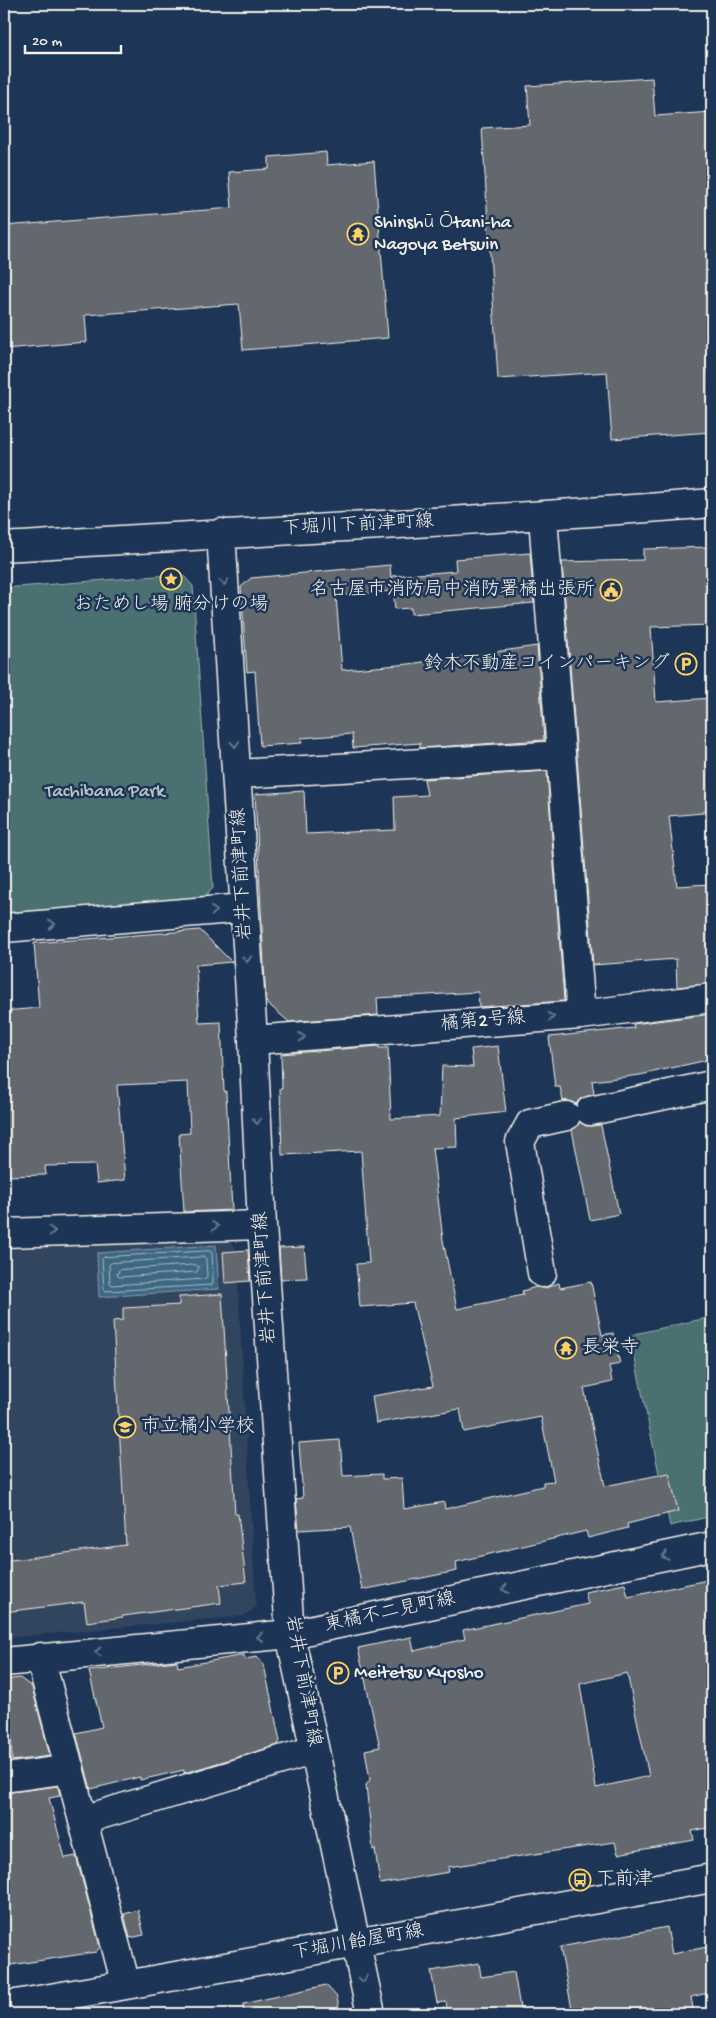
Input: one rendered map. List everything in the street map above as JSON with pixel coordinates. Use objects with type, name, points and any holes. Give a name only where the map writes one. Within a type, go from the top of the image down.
[{"type":"street","name":"下堀川下前津町線","points":[[4,547],[221,533],[543,517],[712,503]]},
{"type":"street","points":[[543,517],[581,1015]]},
{"type":"street","name":"岩井下前津町線","points":[[221,533],[253,1040],[262,1225],[290,1634],[354,1943],[371,2014]]},
{"type":"street","points":[[237,774],[561,755]]},
{"type":"street","points":[[4,928],[244,908]]},
{"type":"street","name":"橘第2号線","points":[[253,1040],[581,1015],[712,998]]},
{"type":"street","points":[[542,1273],[520,1142],[530,1124],[712,1085]]},
{"type":"street","points":[[4,1233],[262,1225]]},
{"type":"street","name":"東橘不二見町線","points":[[4,1662],[290,1634],[712,1546]]},
{"type":"street","points":[[40,1657],[126,1985]]},
{"type":"street","points":[[83,1820],[314,1750]]},
{"type":"street","points":[[4,1778],[70,1769]]},
{"type":"street","name":"下堀川飴屋町線","points":[[4,2006],[712,1878]]},
{"type":"shaded area","name":"市立橘小学校","points":[[224,1235],[236,1248],[256,1607],[244,1616],[4,1638],[4,1245]]},
{"type":"green space","name":"Tachibana Park","points":[[182,574],[193,586],[213,888],[204,898],[4,913],[4,588]]},
{"type":"green space","points":[[707,1318],[712,1341],[712,1516],[670,1526],[630,1335]]},
{"type":"water","points":[[216,1245],[219,1289],[99,1297],[97,1253]]},
{"type":"building","points":[[652,78],[655,116],[712,112],[712,365],[708,365],[712,432],[612,439],[607,372],[498,379],[482,128],[530,125],[527,86]]},
{"type":"building","points":[[326,152],[327,165],[374,161],[388,338],[243,350],[239,304],[85,315],[87,342],[4,349],[4,226],[232,208],[229,172],[269,169],[269,157]]},
{"type":"building","points":[[711,547],[712,625],[651,627],[656,702],[712,698],[712,810],[703,811],[703,813],[669,816],[677,886],[709,884],[712,983],[677,987],[676,959],[593,965],[562,562],[643,560],[643,549]]},
{"type":"building","points":[[530,553],[534,603],[411,614],[411,608],[395,609],[392,576],[456,571],[455,559]]},
{"type":"building","points":[[390,565],[392,591],[336,596],[342,670],[409,664],[537,646],[544,740],[420,748],[420,743],[353,748],[352,734],[301,738],[302,743],[260,746],[255,671],[247,672],[241,587],[251,578]]},
{"type":"building","points":[[547,771],[564,1001],[479,1007],[478,992],[377,998],[378,1015],[289,1022],[266,1002],[255,794],[304,791],[306,834],[395,830],[394,797],[427,795],[424,779]]},
{"type":"building","points":[[200,930],[232,962],[196,965],[199,1023],[221,1022],[232,1210],[184,1212],[179,1134],[190,1133],[188,1082],[117,1085],[125,1180],[97,1183],[95,1165],[45,1166],[46,1175],[4,1176],[4,1011],[39,1008],[34,943]]},
{"type":"building","points":[[712,1014],[712,1059],[640,1075],[592,1081],[594,1094],[580,1099],[576,1104],[570,1101],[563,1101],[560,1087],[555,1087],[549,1037],[634,1028],[633,1024]]},
{"type":"building","points":[[379,1046],[379,1048],[388,1048],[391,1119],[440,1116],[442,1066],[473,1067],[471,1049],[498,1046],[506,1112],[456,1118],[457,1147],[432,1148],[443,1240],[457,1309],[523,1295],[522,1291],[536,1287],[545,1288],[559,1283],[560,1288],[591,1282],[602,1335],[613,1333],[620,1364],[609,1366],[612,1382],[584,1388],[605,1486],[669,1473],[678,1511],[627,1524],[628,1528],[588,1538],[586,1531],[456,1562],[457,1571],[362,1590],[350,1527],[299,1530],[296,1499],[303,1498],[299,1443],[340,1440],[343,1476],[382,1474],[382,1479],[402,1478],[404,1509],[444,1502],[445,1509],[543,1486],[543,1482],[554,1481],[541,1417],[464,1432],[460,1409],[376,1423],[372,1396],[433,1386],[413,1303],[360,1307],[356,1264],[369,1263],[361,1151],[282,1155],[280,1088],[282,1088],[281,1054]]},
{"type":"building","points":[[580,1122],[586,1126],[601,1125],[619,1214],[590,1220],[572,1130]]},
{"type":"building","points":[[304,1247],[307,1278],[281,1279],[279,1248]]},
{"type":"building","points":[[248,1250],[250,1281],[225,1283],[223,1252]]},
{"type":"building","points":[[222,1294],[235,1514],[238,1514],[246,1582],[219,1585],[221,1603],[87,1622],[84,1602],[4,1612],[4,1561],[126,1545],[113,1321],[123,1320],[123,1308],[179,1305],[179,1297]]},
{"type":"building","points":[[712,1579],[712,1827],[692,1831],[694,1840],[618,1854],[615,1842],[448,1867],[449,1872],[380,1884],[375,1849],[373,1850],[366,1785],[370,1780],[365,1750],[380,1747],[358,1648],[411,1637],[414,1651],[465,1639],[463,1630],[588,1604],[585,1592],[625,1584],[628,1597]],"holes":[[[627,1673],[649,1776],[596,1788],[580,1684]]]},
{"type":"building","points":[[244,1655],[245,1659],[257,1657],[264,1665],[280,1741],[278,1745],[184,1773],[184,1770],[140,1780],[140,1777],[91,1789],[76,1733],[102,1727],[89,1671],[177,1661],[178,1667]]},
{"type":"building","points":[[20,1678],[32,1687],[50,1756],[12,1761],[10,1710],[4,1711],[4,1680]]},
{"type":"building","points":[[58,1786],[60,1796],[49,1798],[65,1858],[76,1856],[100,1947],[96,1952],[4,1966],[4,1793]]},
{"type":"building","points":[[138,1910],[144,1935],[130,1938],[124,1914]]},
{"type":"building","points":[[667,1927],[672,1954],[707,1947],[712,1977],[712,1992],[691,1997],[694,2014],[573,2014],[560,1947]]},
{"type":"building","points":[[479,1963],[481,1977],[514,1972],[521,2014],[448,2014],[446,2002],[437,2003],[431,1971]]},
{"type":"building","points":[[326,1985],[337,1997],[340,2014],[244,2014],[243,2004]]},
{"type":"place","name":"Shinshū Ōtani-ha Nagoya Betsuin","points":[[358,234]]},
{"type":"place","name":"おためし場 腑分けの場","points":[[171,579]]},
{"type":"place","name":"名古屋市消防局中消防署橘出張所","points":[[611,590]]},
{"type":"place","name":"鈴木不動産コインパーキング","points":[[686,664]]},
{"type":"place","name":"長栄寺","points":[[566,1348]]},
{"type":"place","name":"市立橘小学校","points":[[125,1427]]},
{"type":"place","name":"Meitetsu Kyosho","points":[[338,1673]]},
{"type":"place","name":"下前津","points":[[580,1880]]}]
